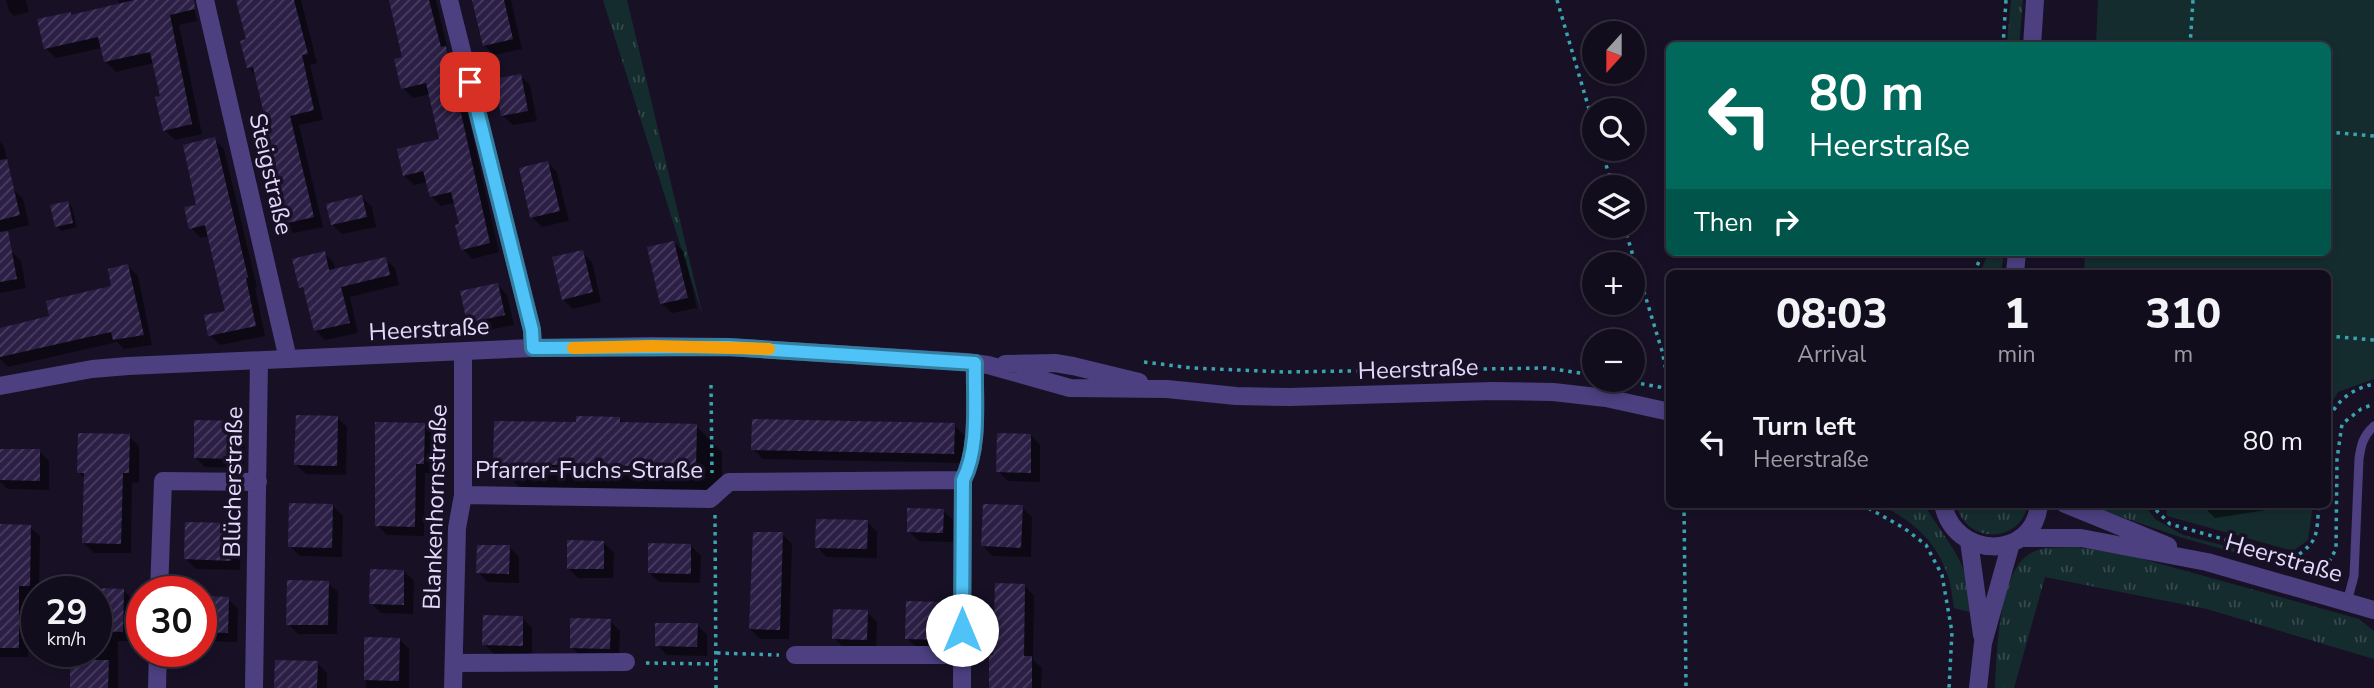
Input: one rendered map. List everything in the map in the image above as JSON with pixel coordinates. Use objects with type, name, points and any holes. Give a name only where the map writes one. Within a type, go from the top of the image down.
[{"type":"street","name":"Steigstraße","points":[[205,0],[288,359]]},
{"type":"street","points":[[449,0],[532,330],[533,348]]},
{"type":"street","points":[[2032,42],[2035,0]]},
{"type":"street","name":"Heerstraße","points":[[0,386],[92,369],[128,366],[533,348],[728,347],[981,364],[1070,388],[1167,389],[1236,396],[1290,397],[1493,391],[1553,392],[1606,398],[1666,411]]},
{"type":"street","name":"Blankenhornstraße","points":[[453,688],[457,528],[463,495],[463,352]]},
{"type":"street","name":"Blücherstraße","points":[[254,688],[260,360]]},
{"type":"street","points":[[962,688],[963,480],[970,466],[981,364]]},
{"type":"street","name":"Pfarrer-Fuchs-Straße","points":[[463,495],[710,499],[729,482],[963,480]]},
{"type":"street","points":[[160,576],[163,481],[258,482]]},
{"type":"street","points":[[1943,508],[1959,535],[1969,541],[1983,643]]},
{"type":"street","points":[[1978,688],[1983,643],[2016,540],[2032,526],[2038,508]]},
{"type":"street","name":"Heerstraße","points":[[2075,508],[2207,562]]},
{"type":"street","name":"Heerstraße","points":[[1969,541],[1989,548],[2016,540],[2081,538],[2207,562],[2374,610]]},
{"type":"street","points":[[795,655],[962,654]]},
{"type":"street","points":[[454,663],[626,662]]},
{"type":"street","points":[[157,688],[158,667]]},
{"type":"lane","name":"Heerstraße","points":[[2347,602],[2354,576],[2359,458],[2362,442],[2374,426]]},
{"type":"path","points":[[1557,0],[1586,98]]},
{"type":"path","points":[[2003,42],[2006,0]]},
{"type":"path","points":[[2190,42],[2193,0]]},
{"type":"path","points":[[2331,132],[2374,136]]},
{"type":"path","points":[[1628,238],[1666,370]]},
{"type":"path","points":[[2331,336],[2374,340]]},
{"type":"path","points":[[1142,362],[1192,368],[1284,372],[1546,368],[1582,373]]},
{"type":"path","points":[[1645,384],[1666,388]]},
{"type":"path","points":[[2331,416],[2344,396],[2374,384]]},
{"type":"path","points":[[712,386],[716,688]]},
{"type":"path","points":[[2320,567],[2330,560],[2336,549],[2337,459],[2342,424],[2361,409],[2374,404]]},
{"type":"path","points":[[1684,508],[1686,688]]},
{"type":"path","points":[[1868,508],[1904,528],[1926,545],[1942,575],[1952,632],[1949,688]]},
{"type":"path","points":[[2154,508],[2170,524],[2329,570]]},
{"type":"path","points":[[2292,559],[2308,549],[2315,539],[2319,508]]},
{"type":"path","points":[[716,653],[795,655]]},
{"type":"path","points":[[626,662],[716,664]]},
{"type":"green space","points":[[603,0],[627,0],[703,317]]},
{"type":"green space","points":[[2011,0],[2023,0],[2019,42],[2007,42]]},
{"type":"green space","points":[[2098,0],[2374,0],[2374,379],[2338,392],[2331,404],[2331,270],[2084,270],[2085,256],[2331,256],[2331,42],[2096,42]]},
{"type":"green space","points":[[1987,256],[2003,256],[2001,270],[1981,270]]},
{"type":"green space","points":[[1886,508],[1924,508],[1928,511],[1964,570],[1970,596],[1970,612],[1954,608],[1948,575],[1935,549],[1919,530]]},
{"type":"green space","points":[[1958,508],[2026,508],[2015,527],[2004,533],[1981,532],[1970,527]]},
{"type":"green space","points":[[2096,508],[2147,508],[2155,519],[2183,535],[2318,570],[2301,571],[2183,538]]},
{"type":"green space","points":[[2166,508],[2312,508],[2308,540],[2293,551],[2167,516]]},
{"type":"green space","points":[[2076,547],[2128,555],[2359,619],[2374,631],[2374,659],[2207,609],[2045,577],[2014,688],[1995,688],[1999,634],[2006,593],[2021,561],[2038,550]]},
{"type":"building","points":[[134,0],[194,0],[195,9],[170,15],[192,124],[163,131],[155,97],[160,96],[150,52],[104,62],[98,37],[44,49],[37,19],[71,12],[71,15]]},
{"type":"building","points":[[236,0],[294,0],[308,54],[302,55],[314,110],[290,116],[314,217],[283,224],[263,146],[271,144],[253,67],[247,68],[240,41],[246,39]]},
{"type":"building","points":[[389,0],[429,0],[441,47],[446,46],[490,243],[461,250],[455,225],[459,224],[451,192],[430,197],[423,171],[403,176],[397,149],[439,139],[426,83],[401,89],[394,59],[402,57]]},
{"type":"building","points":[[472,0],[504,0],[513,39],[483,46]]},
{"type":"building","points":[[521,74],[528,111],[501,116],[494,79]]},
{"type":"building","points":[[215,137],[248,277],[246,278],[256,326],[208,336],[204,315],[225,311],[205,225],[189,229],[184,207],[196,205],[183,145]]},
{"type":"building","points":[[7,159],[20,215],[0,220],[0,160]]},
{"type":"building","points":[[548,161],[560,211],[530,218],[519,168]]},
{"type":"building","points":[[362,195],[367,217],[331,225],[326,204]]},
{"type":"building","points":[[68,201],[73,223],[55,227],[50,205]]},
{"type":"building","points":[[8,231],[17,279],[0,282],[0,232]]},
{"type":"building","points":[[674,241],[688,298],[660,304],[647,247]]},
{"type":"building","points":[[583,250],[593,292],[562,300],[552,257]]},
{"type":"building","points":[[325,251],[329,270],[386,257],[390,275],[341,287],[350,323],[314,331],[303,287],[299,288],[292,259]]},
{"type":"building","points":[[128,264],[144,335],[113,340],[111,332],[0,357],[0,328],[49,316],[46,301],[111,286],[108,269]]},
{"type":"building","points":[[498,283],[505,315],[467,323],[460,291]]},
{"type":"building","points":[[296,415],[338,416],[337,466],[294,465]]},
{"type":"building","points":[[576,416],[620,417],[620,422],[697,424],[696,467],[493,464],[494,421],[576,422]]},
{"type":"building","points":[[752,419],[955,423],[954,454],[751,450]]},
{"type":"building","points":[[194,420],[235,421],[235,459],[194,458]]},
{"type":"building","points":[[375,422],[425,423],[424,464],[416,464],[415,527],[375,526]]},
{"type":"building","points":[[78,433],[130,434],[129,473],[123,473],[121,544],[82,543],[84,473],[77,473]]},
{"type":"building","points":[[997,433],[1031,434],[1031,473],[996,472]]},
{"type":"building","points":[[0,449],[40,449],[40,481],[0,480]]},
{"type":"building","points":[[289,503],[333,504],[332,548],[288,547]]},
{"type":"building","points":[[983,504],[1023,505],[1021,548],[981,546]]},
{"type":"building","points":[[907,508],[944,509],[943,533],[907,532]]},
{"type":"building","points":[[816,519],[868,520],[867,549],[815,548]]},
{"type":"building","points":[[185,522],[232,523],[231,561],[184,559]]},
{"type":"building","points":[[0,524],[31,525],[30,576],[21,576],[19,586],[19,648],[0,648]]},
{"type":"building","points":[[753,532],[783,532],[780,630],[749,629]]},
{"type":"building","points":[[567,540],[604,541],[604,569],[567,569]]},
{"type":"building","points":[[648,543],[691,544],[691,574],[648,573]]},
{"type":"building","points":[[477,545],[510,545],[509,574],[476,573]]},
{"type":"building","points":[[370,569],[404,570],[404,605],[369,604]]},
{"type":"building","points":[[287,580],[329,581],[328,625],[286,625]]},
{"type":"building","points":[[995,583],[1025,584],[1024,656],[1032,656],[1032,688],[989,688],[989,655],[993,655]]},
{"type":"building","points":[[112,589],[124,589],[123,632],[112,632]]},
{"type":"building","points":[[217,597],[229,597],[228,633],[217,633]]},
{"type":"building","points":[[906,601],[941,602],[941,640],[905,639]]},
{"type":"building","points":[[833,609],[868,610],[867,640],[832,639]]},
{"type":"building","points":[[483,615],[523,616],[523,646],[482,645]]},
{"type":"building","points":[[570,618],[611,619],[610,649],[570,648]]},
{"type":"building","points":[[655,623],[698,623],[697,647],[655,646]]},
{"type":"building","points":[[364,637],[400,638],[399,681],[364,680]]},
{"type":"building","points":[[275,660],[318,661],[317,688],[274,688]]},
{"type":"building","points":[[70,667],[109,667],[108,688],[70,688]]},
{"type":"slow traffic","points":[[573,348],[652,346],[769,349]]},
{"type":"route","points":[[470,82],[532,330],[533,348],[728,347],[839,352],[975,363],[973,446],[970,466],[963,480],[962,630]]}]
